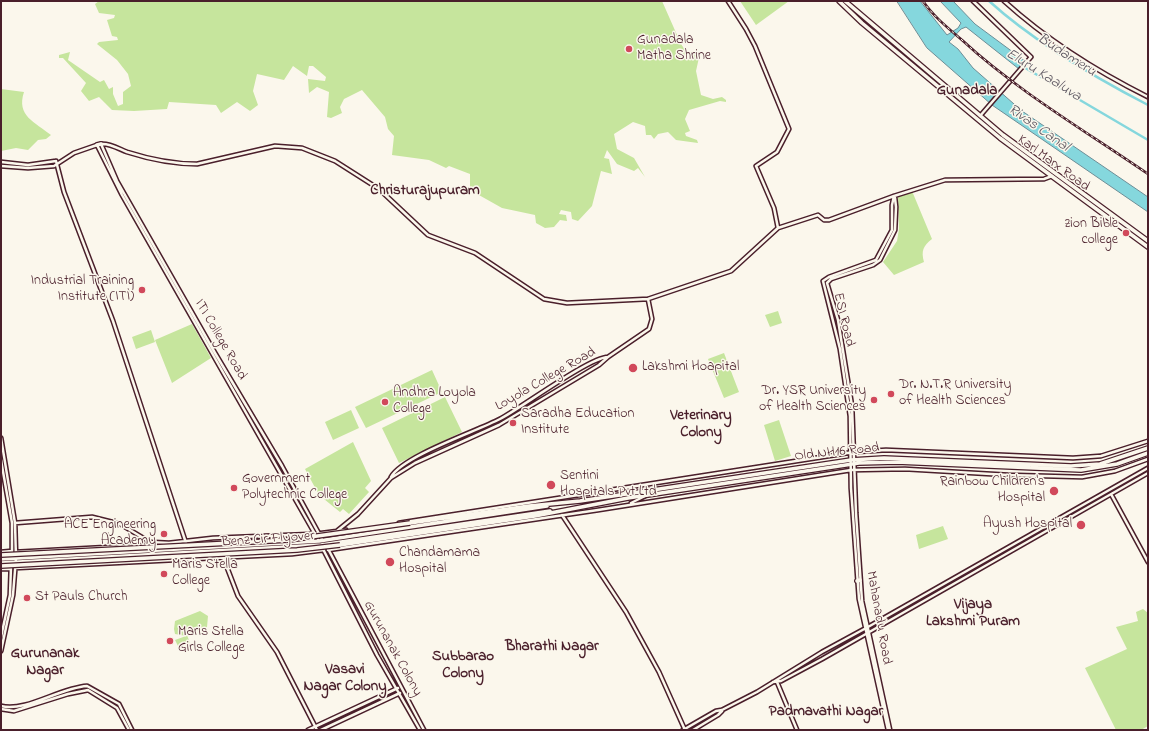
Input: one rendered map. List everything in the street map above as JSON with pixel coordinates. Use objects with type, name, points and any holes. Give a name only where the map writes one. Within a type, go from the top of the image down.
[{"type":"main road","name":"Karl Marx Road","points":[[839,1],[862,23],[909,59],[1031,160],[1052,176],[1148,241]]},
{"type":"main road","name":"Karl Marx Road","points":[[845,1],[909,59]]},
{"type":"main road","name":"Karl Marx Road","points":[[969,109],[980,116],[1004,139]]},
{"type":"main road","name":"Karl Marx Road","points":[[1031,160],[1148,247]]},
{"type":"main road","name":"Old NH16 Road","points":[[529,506],[564,503],[853,459],[884,458],[1071,466],[1100,464],[1148,448]]},
{"type":"main road","name":"Old NH16 Road","points":[[535,516],[646,495],[853,464],[898,462],[1076,470],[1105,467],[1148,453]]},
{"type":"main road","points":[[1,559],[322,543],[564,503]]},
{"type":"main road","name":"Benz Cir Flyover","points":[[1,553],[289,540],[529,506]]},
{"type":"main road","points":[[1,565],[322,543],[534,512],[569,509]]},
{"type":"main road","name":"Benz Cir Flyover","points":[[1,565],[297,550],[535,516]]},
{"type":"street","points":[[728,1],[755,46],[789,129],[777,152],[756,166],[774,208],[778,228]]},
{"type":"street","points":[[973,1],[1031,57],[980,116]]},
{"type":"street","points":[[1004,1],[1049,38],[1082,60],[1148,97]]},
{"type":"street","points":[[1,166],[28,168],[56,163],[74,153],[106,144],[127,152],[167,162],[188,164],[197,164],[276,146],[302,148],[335,161],[379,189],[428,235],[475,253],[544,299],[567,303],[648,299],[731,271],[778,228],[818,215],[824,220],[829,220],[894,196],[944,180],[1044,179],[1052,176]]},
{"type":"street","name":"ITI College Road","points":[[99,145],[117,181],[215,353],[282,466],[317,534]]},
{"type":"street","name":"ITI College Road","points":[[99,145],[122,195],[322,543]]},
{"type":"street","points":[[1,162],[28,165],[56,163]]},
{"type":"street","points":[[56,163],[64,192],[112,319],[186,542],[187,549]]},
{"type":"street","name":"ESI Road","points":[[853,459],[852,406],[843,343],[827,283],[831,279],[873,265],[880,260],[895,230],[896,207],[894,196]]},
{"type":"street","name":"Loyola College Road","points":[[391,478],[421,460],[499,425],[599,365],[608,357],[649,329],[652,319],[648,299]]},
{"type":"street","name":"Loyola College Road","points":[[336,531],[358,514],[405,463],[502,418],[581,368],[600,358],[608,357]]},
{"type":"street","points":[[1,438],[15,523],[16,552],[14,558]]},
{"type":"street","points":[[15,523],[72,518],[103,519],[120,524],[150,542],[186,542],[214,538],[317,534],[517,506],[642,484],[852,452],[886,450],[1073,458],[1101,456],[1148,441]]},
{"type":"street","name":"Mahanadu Road","points":[[853,459],[859,580],[866,628],[889,730]]},
{"type":"street","points":[[328,550],[853,470],[905,469],[1008,475],[1082,477],[1115,471],[1148,459]]},
{"type":"street","points":[[1,460],[12,523],[12,551],[15,568],[13,595],[1,651]]},
{"type":"street","points":[[562,515],[626,612],[659,672],[684,730],[716,711],[722,710],[772,682],[822,652],[1148,468]]},
{"type":"street","points":[[772,682],[777,682],[822,659],[867,632],[1148,474]]},
{"type":"street","points":[[1111,494],[1148,562]]},
{"type":"street","points":[[630,504],[646,495]]},
{"type":"street","points":[[1093,500],[1095,504]]},
{"type":"street","points":[[16,552],[147,545],[150,542]]},
{"type":"street","points":[[322,543],[328,550],[352,600]]},
{"type":"street","points":[[322,543],[324,550],[352,600]]},
{"type":"street","points":[[15,568],[292,554],[324,550]]},
{"type":"street","points":[[1,553],[12,551]]},
{"type":"street","points":[[221,551],[238,596],[277,652],[316,729]]},
{"type":"street","points":[[1,637],[10,595],[11,569],[14,563]]},
{"type":"street","points":[[1,569],[11,569]]},
{"type":"street","name":"Gurunanak Colony","points":[[352,600],[404,691],[424,730]]},
{"type":"street","name":"Gurunanak Colony","points":[[352,600],[377,655],[420,730]]},
{"type":"street","points":[[777,682],[797,730]]},
{"type":"street","points":[[1,707],[15,707],[62,692],[87,686],[118,704],[132,730]]},
{"type":"street","points":[[308,730],[316,729],[401,687]]},
{"type":"street","points":[[1,707],[14,711],[68,694],[88,690],[117,708],[129,730]]},
{"type":"street","points":[[321,730],[404,691]]},
{"type":"street","points":[[693,730],[718,715],[722,710]]},
{"type":"green space","points":[[99,1],[662,1],[681,44],[689,56],[695,51],[700,53],[696,71],[701,95],[713,99],[722,97],[726,100],[726,102],[720,101],[689,110],[685,119],[690,131],[685,133],[686,136],[697,140],[698,143],[676,140],[668,132],[658,134],[654,139],[651,135],[646,135],[645,126],[633,122],[614,134],[617,149],[634,158],[645,177],[638,168],[634,171],[617,164],[607,150],[604,158],[609,159],[612,174],[601,171],[592,206],[578,221],[572,219],[571,212],[561,210],[559,214],[566,215],[567,221],[560,220],[554,227],[545,228],[536,223],[535,215],[502,208],[470,190],[470,174],[449,166],[446,168],[429,160],[392,155],[394,136],[388,129],[385,117],[362,90],[344,99],[340,107],[342,113],[331,118],[327,117],[329,92],[317,87],[309,93],[308,79],[325,81],[326,77],[313,66],[309,66],[307,76],[293,66],[284,80],[257,74],[253,91],[258,105],[250,111],[237,102],[221,113],[216,105],[169,102],[167,109],[134,111],[112,110],[99,97],[89,101],[81,91],[86,83],[63,58],[59,58],[59,55],[70,52],[68,60],[100,82],[104,80],[109,89],[113,87],[113,94],[118,106],[123,104],[123,92],[131,86],[128,74],[117,60],[97,44],[99,42],[118,40],[117,37],[112,36],[107,20],[114,18],[115,15],[99,13],[95,4]]},
{"type":"green space","points":[[740,1],[789,1],[756,25]]},
{"type":"green space","points":[[1,89],[24,92],[22,100],[23,107],[28,118],[51,135],[46,139],[38,140],[28,150],[16,148],[1,151]]},
{"type":"green space","points":[[912,191],[932,239],[924,249],[924,262],[894,275],[883,262],[897,241],[899,229],[898,197]]},
{"type":"green space","points":[[778,311],[782,323],[770,327],[765,315]]},
{"type":"green space","points":[[192,324],[211,358],[172,383],[155,340]]},
{"type":"green space","points":[[151,330],[155,342],[136,349],[132,337]]},
{"type":"green space","points":[[724,353],[739,392],[724,398],[708,359]]},
{"type":"green space","points":[[432,370],[442,392],[366,428],[355,407]]},
{"type":"green space","points":[[445,397],[462,432],[399,463],[382,428]]},
{"type":"green space","points":[[351,410],[359,428],[333,440],[325,422]]},
{"type":"green space","points":[[779,420],[791,456],[775,461],[764,425]]},
{"type":"green space","points":[[353,442],[371,481],[365,488],[369,492],[349,514],[343,509],[340,512],[319,495],[305,469]]},
{"type":"green space","points":[[943,526],[948,539],[919,549],[916,535]]},
{"type":"green space","points":[[1143,609],[1148,613],[1148,726],[1141,730],[1116,730],[1085,668],[1127,649],[1116,627],[1138,621],[1136,612]]},
{"type":"green space","points":[[200,611],[208,616],[207,627],[187,635],[190,643],[179,648],[175,640],[186,636],[175,634],[175,621]]},
{"type":"water","name":"Rivas Canal","points":[[897,1],[920,1],[947,35],[958,28],[961,23],[940,1],[953,1],[975,24],[1025,61],[1019,69],[966,27],[961,29],[949,42],[958,49],[973,68],[1022,111],[1148,197],[1148,212],[992,105],[927,48]]},
{"type":"waterway","name":"Budameru","points":[[989,1],[1006,16],[1065,58],[1148,105]]},
{"type":"waterway","name":"Eluru Kaaluva","points":[[1022,66],[1148,140]]},
{"type":"railway","points":[[923,1],[931,12],[946,26],[1005,76],[1052,110],[1148,174]]},
{"type":"place","name":"Gunadala Matha Shrine","points":[[629,49]]},
{"type":"place","name":"zion Bible college","points":[[1126,233]]},
{"type":"place","name":"Industrial Training Institute (ITI)","points":[[142,290]]},
{"type":"place","name":"Lakshmi Hoapital","points":[[633,368]]},
{"type":"place","name":"Dr. N.T.R University of Health Sciences","points":[[891,394]]},
{"type":"place","name":"Dr. YSR University of Health Sciences","points":[[874,400]]},
{"type":"place","name":"Andhra Loyola College","points":[[385,402]]},
{"type":"place","name":"Saradha Education Institute","points":[[513,423]]},
{"type":"place","name":"Sentini Hospitals Pvt Ltd","points":[[551,485]]},
{"type":"place","name":"Government Polytechnic College","points":[[234,488]]},
{"type":"place","name":"Rainbow Children's Hospital","points":[[1054,491]]},
{"type":"place","name":"Ayush Hospital","points":[[1081,525]]},
{"type":"place","name":"ACE Engineering Academy","points":[[164,534]]},
{"type":"place","name":"Chandamama Hospital","points":[[390,562]]},
{"type":"place","name":"Maris Stella College","points":[[164,574]]},
{"type":"place","name":"St Pauls Church","points":[[27,598]]},
{"type":"place","name":"Maris Stella Girls College","points":[[170,641]]},
{"type":"district","name":"Gunadala","points":[[967,92]]},
{"type":"district","name":"Christurajupuram","points":[[425,192]]},
{"type":"district","name":"Veterinary Colony","points":[[701,426]]},
{"type":"district","name":"Vijaya Lakshmi Puram","points":[[973,614]]},
{"type":"district","name":"Bharathi Nagar","points":[[552,648]]},
{"type":"district","name":"Gurunanak Nagar","points":[[45,664]]},
{"type":"district","name":"Subbarao Colony","points":[[463,666]]},
{"type":"district","name":"Vasavi Nagar Colony","points":[[345,680]]},
{"type":"district","name":"Padmavathi Nagar","points":[[826,713]]}]
